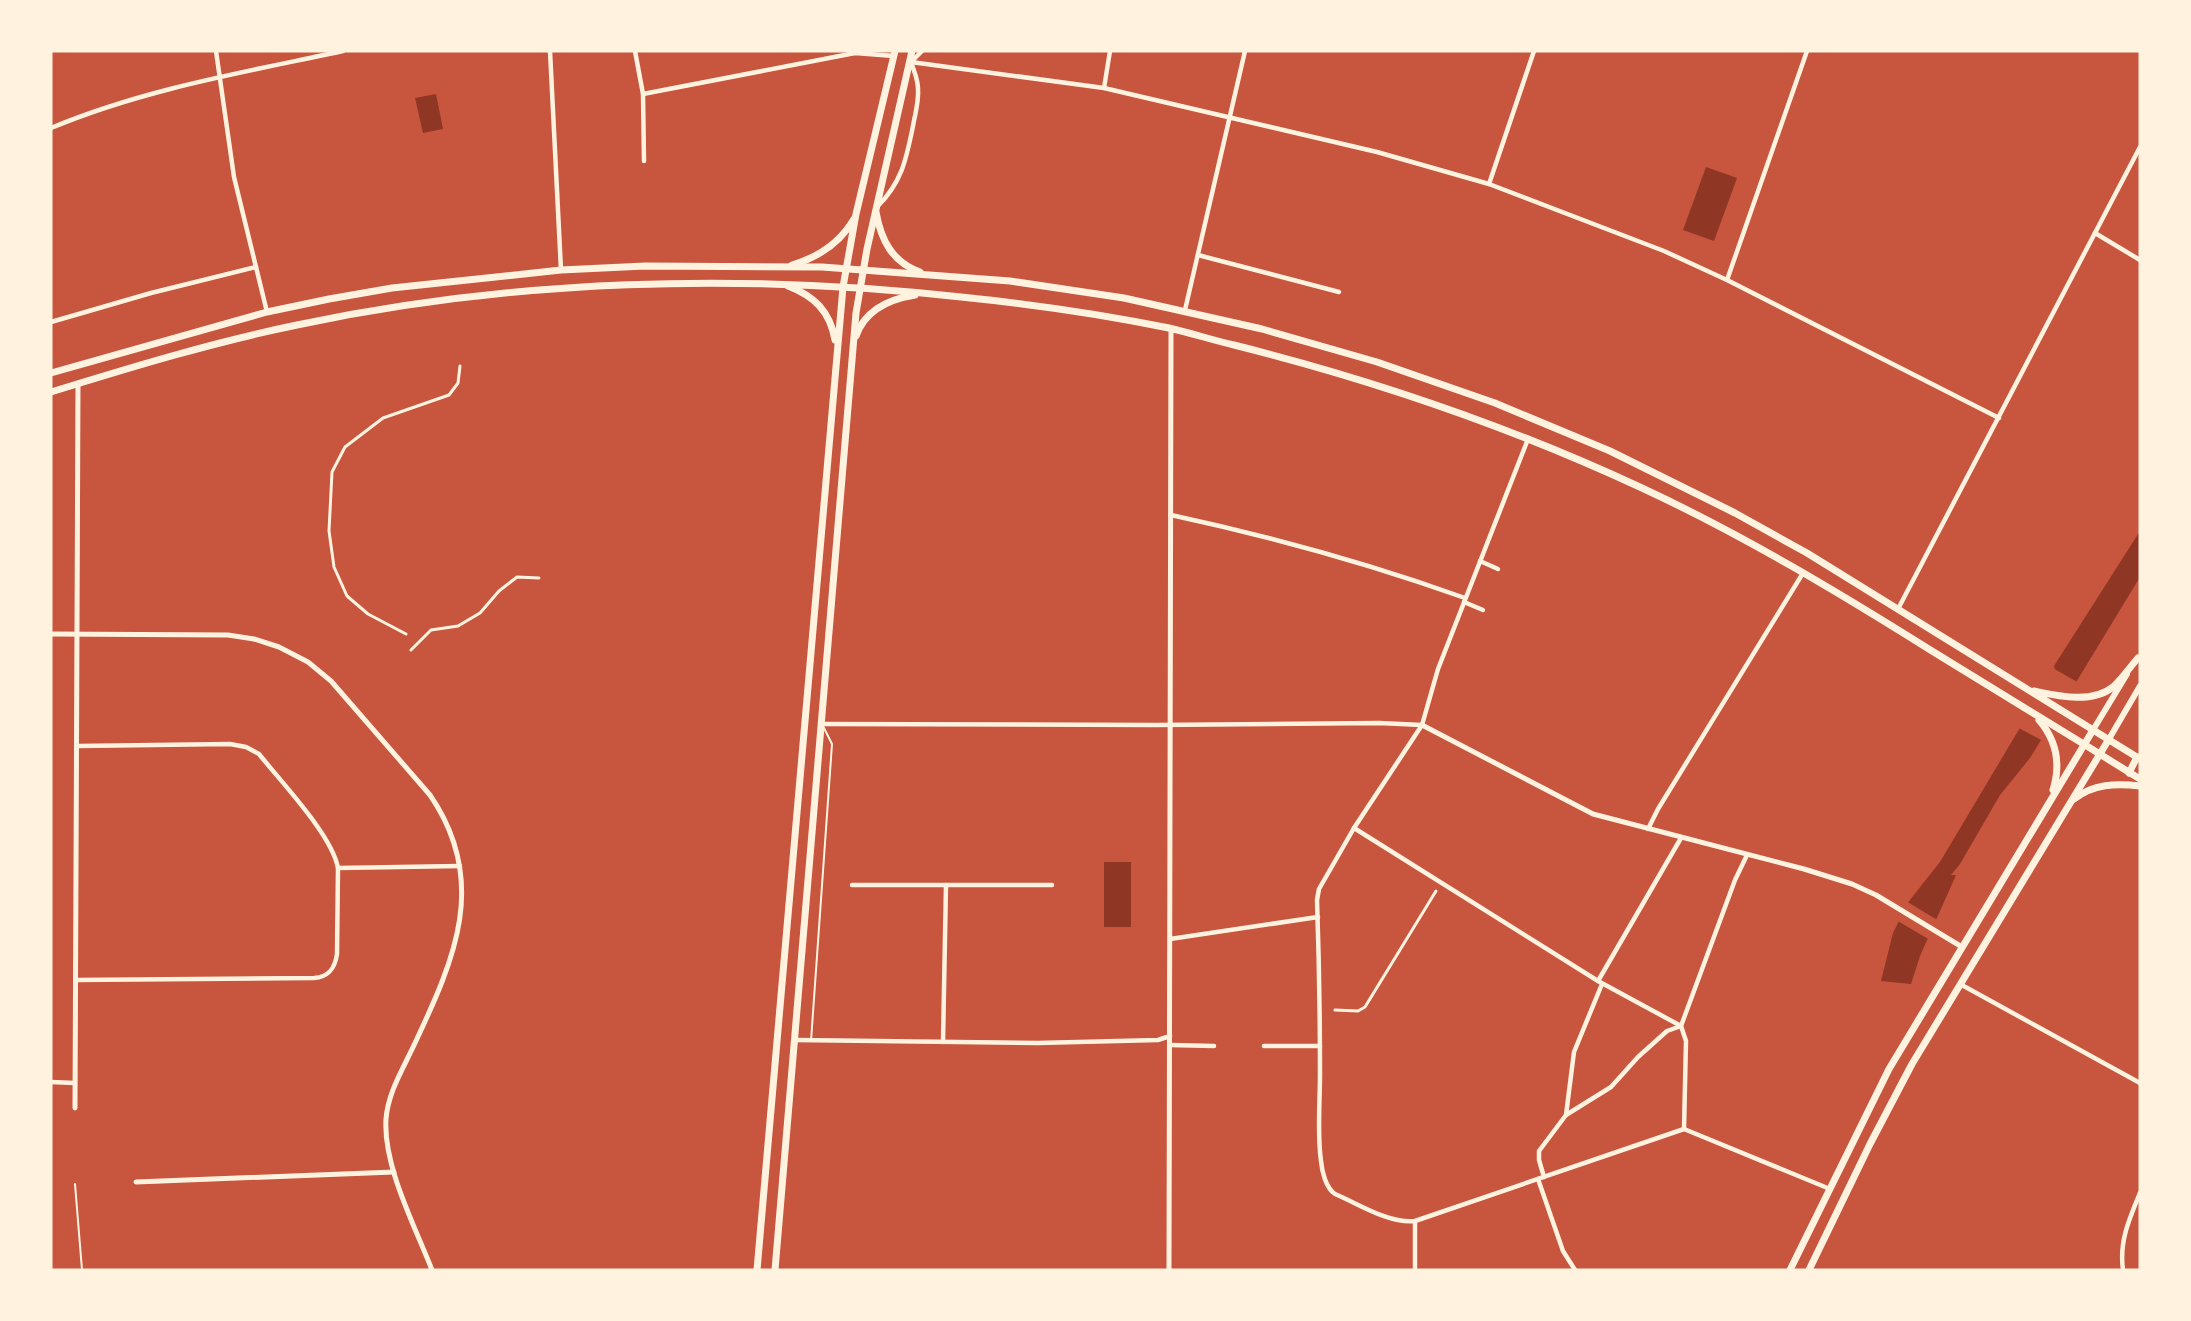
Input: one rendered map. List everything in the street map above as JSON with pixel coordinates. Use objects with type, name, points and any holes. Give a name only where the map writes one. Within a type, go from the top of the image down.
[{"type":"main road","points":[[775,1270],[860,288],[876,208],[913,51]]},
{"type":"main road","points":[[756,1270],[843,286],[856,214],[894,53]]},
{"type":"main road","points":[[876,208],[882,238],[889,250],[908,267],[931,274]]},
{"type":"main road","points":[[785,267],[814,257],[828,248],[848,229],[856,214]]},
{"type":"main road","points":[[51,373],[267,312],[392,288],[561,270],[645,266],[785,267],[931,274],[1010,280],[1185,310],[1377,362],[1553,426],[1610,451],[1735,513],[1807,553],[2069,714],[2139,758],[2129,772]]},
{"type":"main road","points":[[51,392],[146,363],[297,325],[424,303],[563,288],[710,283],[843,286],[1033,305],[1171,329],[1347,376],[1440,405],[1602,470],[1676,504],[1752,543],[1803,573],[2140,779]]},
{"type":"main road","points":[[781,284],[808,294],[820,306],[834,332],[837,351]]},
{"type":"main road","points":[[854,344],[859,328],[876,309],[889,301],[928,293]]},
{"type":"main road","points":[[2028,690],[2063,696],[2093,696],[2111,688],[2139,656]]},
{"type":"main road","points":[[1790,1270],[1889,1069],[2139,656]]},
{"type":"main road","points":[[1809,1270],[1895,1094],[2140,686]]},
{"type":"main road","points":[[2033,714],[2050,736],[2057,758],[2057,772],[2048,804]]},
{"type":"main road","points":[[2069,803],[2081,794],[2104,785],[2140,786]]},
{"type":"street","points":[[216,51],[234,177],[267,312]]},
{"type":"street","points":[[51,128],[124,102],[219,77],[343,51]]},
{"type":"street","points":[[550,51],[561,270]]},
{"type":"street","points":[[635,51],[643,94],[644,161]]},
{"type":"street","points":[[911,62],[922,51]]},
{"type":"street","points":[[1104,88],[1110,51]]},
{"type":"street","points":[[1185,310],[1245,51]]},
{"type":"street","points":[[1489,184],[1534,51]]},
{"type":"street","points":[[1727,280],[1807,51]]},
{"type":"street","points":[[643,94],[855,53],[894,53]]},
{"type":"street","points":[[911,62],[1104,88],[1377,152],[1489,184],[1664,251],[1727,280],[1999,418]]},
{"type":"street","points":[[876,208],[890,194],[899,179],[905,161],[918,99],[918,87],[911,62]]},
{"type":"street","points":[[1898,609],[2140,147]]},
{"type":"street","points":[[2095,233],[2140,260]]},
{"type":"street","points":[[1198,255],[1339,292]]},
{"type":"street","points":[[51,322],[152,293],[256,267]]},
{"type":"street","points":[[1169,1270],[1171,329]]},
{"type":"street","points":[[406,634],[368,614],[347,596],[334,567],[329,531],[332,472],[345,447],[383,418],[449,395],[458,383],[460,366]]},
{"type":"street","points":[[75,1108],[78,384]]},
{"type":"street","points":[[1528,440],[1438,669],[1422,725],[1354,828],[1319,889],[1320,1158],[1330,1189],[1335,1194],[1387,1216],[1407,1222],[1415,1221],[1684,1129],[1830,1189]]},
{"type":"street","points":[[1170,515],[1320,550],[1393,573],[1465,600],[1483,610]]},
{"type":"street","points":[[1480,561],[1498,569]]},
{"type":"street","points":[[1648,829],[1658,809],[1803,573]]},
{"type":"street","points":[[411,650],[431,630],[458,626],[480,613],[499,591],[517,577],[539,578]]},
{"type":"street","points":[[51,634],[241,637],[279,647],[308,662],[331,681],[430,795],[450,832],[460,866],[462,904],[450,963],[389,1101],[387,1141],[394,1172],[432,1270]]},
{"type":"street","points":[[821,724],[1379,723],[1422,725],[1593,814],[1852,884],[1876,895],[1962,947]]},
{"type":"street","points":[[76,980],[314,978],[324,976],[334,966],[337,954],[338,868],[337,858],[328,840],[259,754],[253,750],[230,744],[77,746]]},
{"type":"street","points":[[1354,828],[1600,982],[1681,1026]]},
{"type":"street","points":[[1566,1115],[1574,1052],[1600,982],[1681,838]]},
{"type":"street","points":[[1684,1129],[1686,1041],[1681,1026],[1735,880],[1747,855]]},
{"type":"street","points":[[338,868],[460,866]]},
{"type":"street","points":[[852,885],[1052,885]]},
{"type":"street","points":[[943,1042],[946,885]]},
{"type":"street","points":[[1335,1010],[1358,1011],[1365,1007],[1436,891]]},
{"type":"street","points":[[1170,939],[1318,917]]},
{"type":"street","points":[[1960,984],[2140,1083]]},
{"type":"street","points":[[1544,1177],[1539,1160],[1539,1150],[1566,1115],[1611,1087],[1666,1031],[1681,1026]]},
{"type":"street","points":[[795,1040],[1137,1041],[1164,1040],[1170,1036]]},
{"type":"street","points":[[1170,1045],[1214,1046]]},
{"type":"street","points":[[1263,1046],[1320,1046]]},
{"type":"street","points":[[51,1082],[75,1083]]},
{"type":"street","points":[[136,1182],[394,1172]]},
{"type":"street","points":[[1538,1179],[1563,1251],[1575,1270]]},
{"type":"street","points":[[2123,1270],[2122,1243],[2127,1222],[2140,1193]]},
{"type":"street","points":[[1415,1221],[1415,1270]]},
{"type":"lane","points":[[811,1041],[832,744],[821,724]]},
{"type":"lane","points":[[75,1184],[82,1270]]},
{"type":"shaded area","points":[[436,94],[443,129],[423,133],[415,98]]},
{"type":"shaded area","points":[[1706,167],[1737,178],[1714,241],[1683,230]]},
{"type":"shaded area","points":[[2140,531],[2140,577],[2030,758],[2000,795],[1960,864],[1951,875],[1956,875],[1920,956],[1911,984],[1881,981],[1893,933],[1909,901],[1940,862],[2055,669],[2054,666]]},
{"type":"shaded area","points":[[1104,862],[1131,862],[1131,927],[1104,927]]},
{"type":"pier","points":[[2051,667],[2079,683],[2043,741],[2017,727]]},
{"type":"pier","points":[[1906,901],[1939,921],[1930,940],[1896,920]]}]
